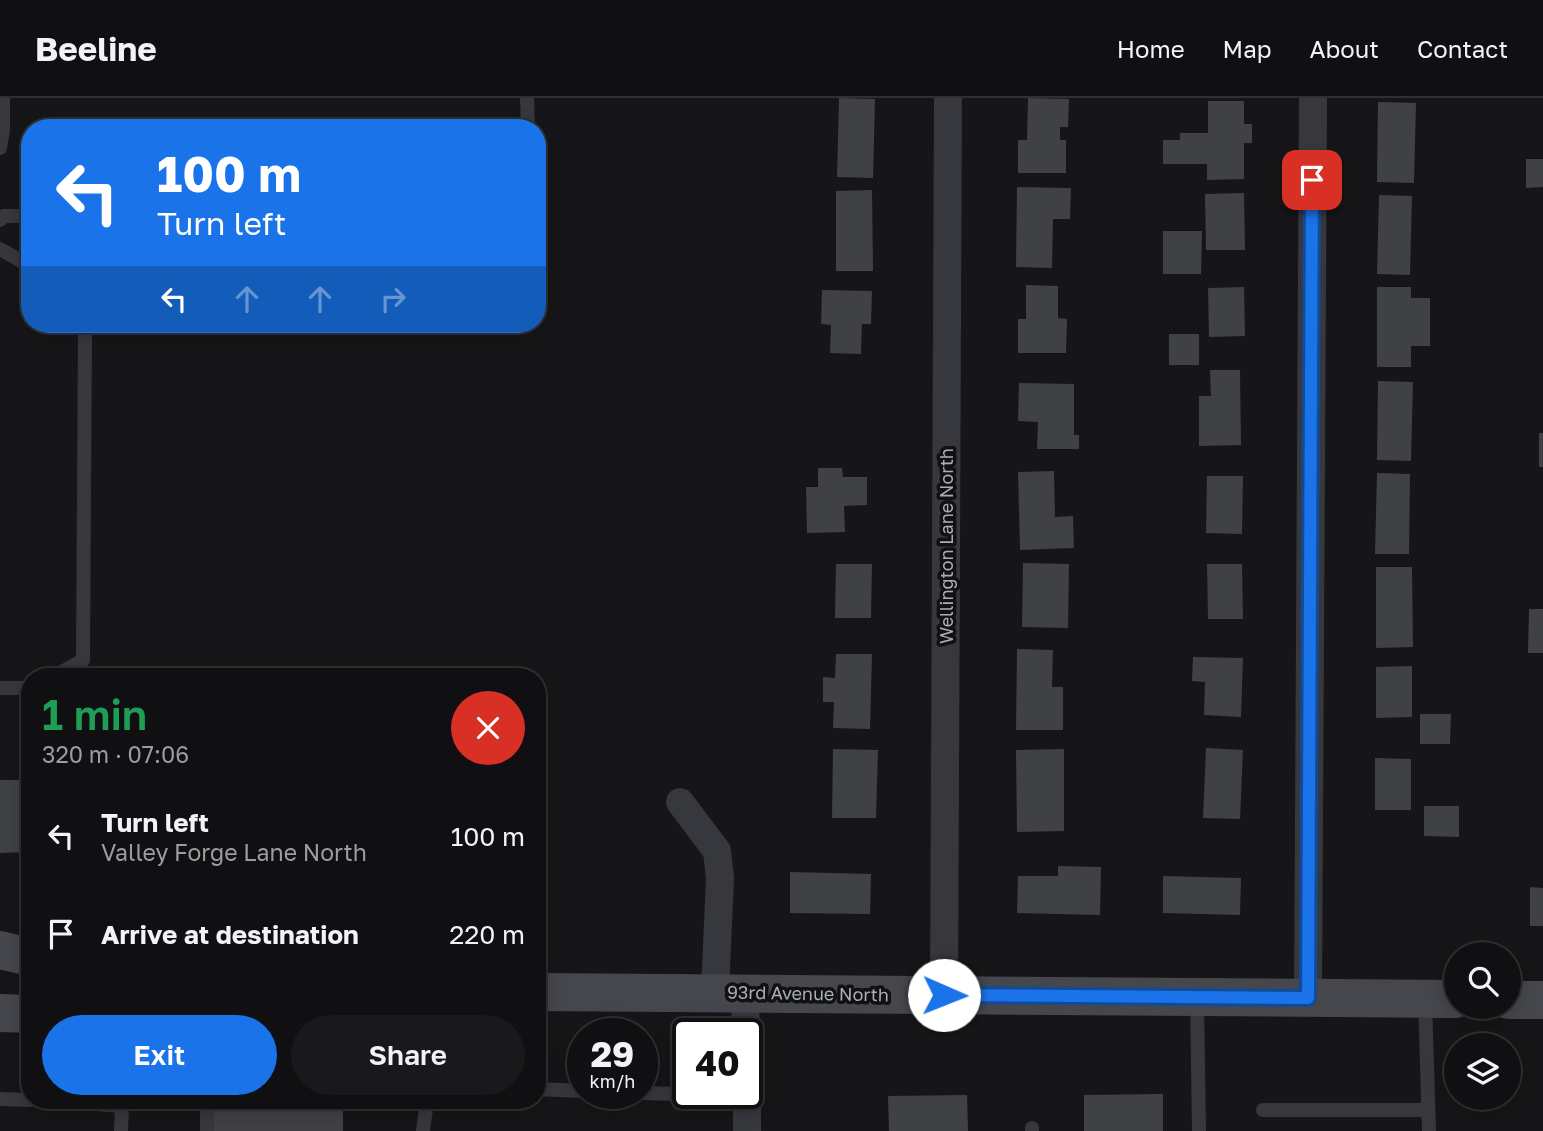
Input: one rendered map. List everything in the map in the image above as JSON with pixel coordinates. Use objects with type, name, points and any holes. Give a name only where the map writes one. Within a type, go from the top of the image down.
[{"type":"street","name":"Wellington Lane North","points":[[944,995],[948,98]]},
{"type":"street","points":[[1308,998],[1313,98]]},
{"type":"street","points":[[680,802],[717,851],[730,992],[739,1018]]},
{"type":"street","points":[[0,950],[21,956]]},
{"type":"street","points":[[0,959],[21,958]]},
{"type":"street","name":"93rd Avenue North","points":[[546,992],[1441,999]]},
{"type":"street","points":[[1521,1000],[1543,1000]]},
{"type":"street","points":[[747,1109],[747,1131]]},
{"type":"lane","points":[[0,148],[4,130],[3,98]]},
{"type":"lane","points":[[527,98],[528,119]]},
{"type":"lane","points":[[0,220],[4,216],[21,216]]},
{"type":"lane","points":[[0,249],[21,261]]},
{"type":"lane","points":[[69,668],[83,660],[85,333]]},
{"type":"lane","points":[[0,688],[21,688]]},
{"type":"lane","points":[[1197,997],[1199,1131]]},
{"type":"lane","points":[[1429,1131],[1428,1110],[1441,999]]},
{"type":"lane","points":[[546,1089],[567,1090]]},
{"type":"lane","points":[[0,1099],[21,1100]]},
{"type":"lane","points":[[121,1131],[123,1109]]},
{"type":"lane","points":[[207,1109],[207,1131]]},
{"type":"lane","points":[[423,1131],[426,1109]]},
{"type":"lane","points":[[1263,1110],[1428,1110]]},
{"type":"building","points":[[839,98],[875,99],[873,178],[837,177]]},
{"type":"building","points":[[1028,98],[1069,99],[1068,127],[1060,127],[1060,140],[1066,140],[1066,173],[1018,173],[1018,140],[1027,140]]},
{"type":"building","points":[[1208,101],[1244,101],[1244,124],[1252,124],[1252,143],[1244,143],[1244,179],[1207,180],[1207,164],[1163,164],[1163,140],[1180,140],[1180,133],[1208,133]]},
{"type":"building","points":[[1378,102],[1416,103],[1414,183],[1377,182]]},
{"type":"building","points":[[1526,159],[1543,159],[1543,187],[1526,188]]},
{"type":"building","points":[[1017,187],[1071,188],[1070,219],[1053,219],[1052,268],[1016,267]]},
{"type":"building","points":[[872,190],[873,271],[836,271],[836,191]]},
{"type":"building","points":[[1244,193],[1245,250],[1206,250],[1205,194]]},
{"type":"building","points":[[1379,195],[1412,196],[1410,275],[1377,274]]},
{"type":"building","points":[[1163,231],[1202,231],[1201,274],[1163,274]]},
{"type":"building","points":[[1026,285],[1058,286],[1058,318],[1067,319],[1066,353],[1018,353],[1018,319],[1026,319]]},
{"type":"building","points":[[1244,287],[1245,336],[1209,337],[1208,288]]},
{"type":"building","points":[[1377,287],[1411,287],[1411,298],[1430,298],[1430,346],[1411,346],[1411,367],[1377,367]]},
{"type":"building","points":[[822,290],[872,291],[871,324],[862,324],[861,354],[830,353],[831,325],[821,324]]},
{"type":"building","points":[[1169,334],[1199,334],[1199,365],[1169,365]]},
{"type":"building","points":[[1210,370],[1240,370],[1241,445],[1199,446],[1199,396],[1211,396]]},
{"type":"building","points":[[1378,381],[1413,382],[1411,461],[1377,460]]},
{"type":"building","points":[[1019,383],[1074,384],[1074,435],[1079,435],[1079,449],[1037,449],[1038,422],[1018,421]]},
{"type":"building","points":[[1539,433],[1543,433],[1543,467],[1539,467]]},
{"type":"building","points":[[818,468],[842,468],[843,477],[867,477],[867,505],[844,506],[845,532],[807,533],[806,487],[818,487]]},
{"type":"building","points":[[1054,471],[1055,517],[1073,516],[1074,548],[1020,550],[1018,472]]},
{"type":"building","points":[[1377,473],[1410,474],[1409,554],[1375,554]]},
{"type":"building","points":[[1207,476],[1243,476],[1242,534],[1206,533]]},
{"type":"building","points":[[1023,563],[1069,564],[1068,628],[1022,627]]},
{"type":"building","points":[[836,564],[872,564],[871,618],[835,618]]},
{"type":"building","points":[[1207,564],[1242,564],[1243,619],[1208,619]]},
{"type":"building","points":[[1376,567],[1412,567],[1413,647],[1376,648]]},
{"type":"building","points":[[1529,609],[1543,609],[1543,653],[1528,653]]},
{"type":"building","points":[[1017,649],[1053,650],[1052,687],[1063,687],[1063,730],[1016,730]]},
{"type":"building","points":[[836,654],[872,654],[870,729],[833,728],[834,702],[823,702],[823,677],[835,678]]},
{"type":"building","points":[[1193,657],[1243,658],[1241,717],[1204,715],[1205,682],[1192,681]]},
{"type":"building","points":[[1412,666],[1412,717],[1376,718],[1376,667]]},
{"type":"building","points":[[1420,714],[1451,714],[1450,744],[1420,744]]},
{"type":"building","points":[[1206,748],[1243,750],[1240,819],[1203,818]]},
{"type":"building","points":[[833,749],[878,750],[876,818],[832,818]]},
{"type":"building","points":[[1064,749],[1064,831],[1017,832],[1016,750]]},
{"type":"building","points":[[1375,758],[1411,759],[1411,810],[1375,810]]},
{"type":"building","points":[[0,780],[21,780],[21,852],[0,853]]},
{"type":"building","points":[[1424,806],[1459,806],[1459,837],[1424,836]]},
{"type":"building","points":[[1058,866],[1101,867],[1100,915],[1017,913],[1018,876],[1058,876]]},
{"type":"building","points":[[790,872],[871,874],[870,914],[790,913]]},
{"type":"building","points":[[1163,876],[1241,878],[1240,915],[1163,913]]},
{"type":"building","points":[[1530,887],[1543,888],[1543,926],[1530,926]]},
{"type":"building","points":[[1163,1094],[1163,1131],[1084,1131],[1084,1095]]},
{"type":"building","points":[[967,1095],[968,1131],[889,1131],[888,1096]]},
{"type":"building","points":[[213,1109],[343,1109],[343,1131],[214,1131]]},
{"type":"route","points":[[944,995],[1308,998],[1312,180]]}]
